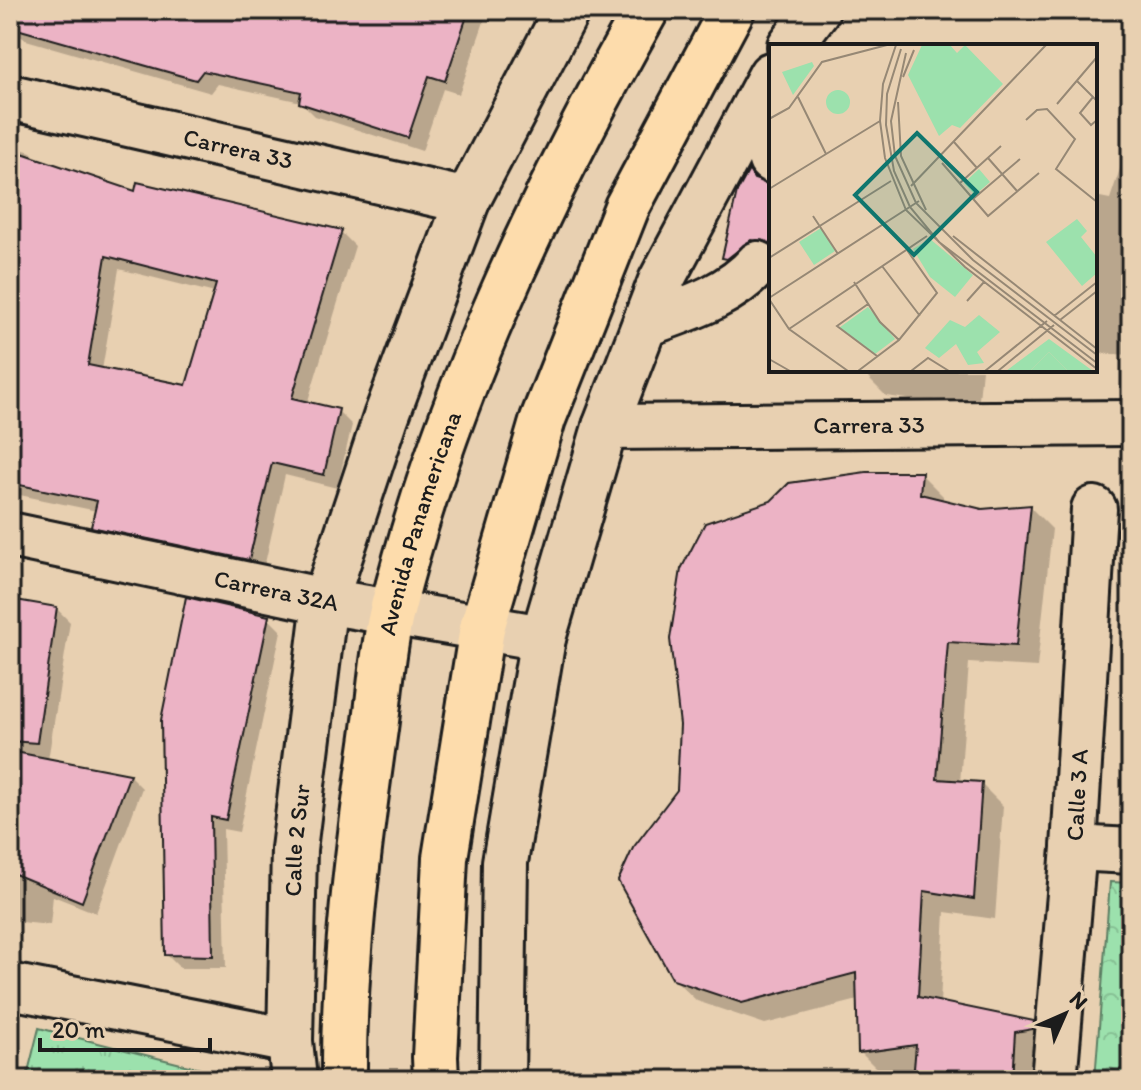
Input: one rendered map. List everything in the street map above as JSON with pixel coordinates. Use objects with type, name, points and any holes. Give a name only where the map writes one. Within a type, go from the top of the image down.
[{"type":"main road","name":"Avenida Panamericana","points":[[344,1080],[360,830],[392,612],[443,445],[495,314],[578,130],[646,10]]},
{"type":"main road","points":[[436,1080],[445,858],[482,628],[543,419],[627,207],[732,10]]},
{"type":"street","name":"Calle 2 Sur","points":[[292,1060],[294,849],[325,601],[386,417],[467,201],[567,10]]},
{"type":"street","points":[[792,44],[817,10]]},
{"type":"street","points":[[763,90],[769,142]]},
{"type":"street","points":[[502,1080],[505,862],[543,638],[605,427],[648,323],[661,281],[763,90]]},
{"type":"street","name":"Carrera 33","points":[[10,97],[467,201]]},
{"type":"street","points":[[648,323],[696,306],[743,281],[758,264]]},
{"type":"street","name":"Carrera 33","points":[[605,427],[1131,423]]},
{"type":"street","name":"Calle 3 A","points":[[1054,1080],[1074,848],[1094,509]]},
{"type":"street","name":"Carrera 32A","points":[[10,535],[325,601],[543,638]]},
{"type":"street","points":[[1074,848],[1131,851]]},
{"type":"street","points":[[10,986],[292,1060]]},
{"type":"green space","points":[[1110,882],[1131,883],[1131,1080],[1095,1080]]},
{"type":"green space","points":[[39,1028],[244,1080],[26,1080]]},
{"type":"building","points":[[10,10],[469,10],[445,81],[429,76],[408,138],[299,103],[301,92],[203,71],[196,80],[10,27]]},
{"type":"building","points":[[10,149],[135,191],[137,182],[342,230],[292,398],[339,409],[324,475],[272,463],[249,560],[91,527],[97,501],[10,483]],"holes":[[[106,256],[216,284],[186,385],[88,365]]]},
{"type":"building","points":[[749,170],[754,179],[769,183],[769,244],[751,240],[727,259],[722,258],[737,192]]},
{"type":"building","points":[[866,472],[922,472],[920,494],[982,509],[1031,505],[1016,646],[948,642],[937,779],[982,782],[974,899],[924,891],[918,997],[1034,1021],[1033,1029],[1015,1032],[1012,1080],[913,1080],[916,1045],[858,1053],[856,973],[742,1003],[673,980],[618,881],[633,848],[677,790],[680,725],[670,639],[681,569],[705,523],[771,501],[789,483]]},
{"type":"building","points":[[186,597],[269,616],[226,820],[211,817],[213,956],[165,955],[161,720]]},
{"type":"building","points":[[10,599],[57,607],[37,743],[10,741]]},
{"type":"building","points":[[10,751],[130,774],[82,902],[10,872]]}]
